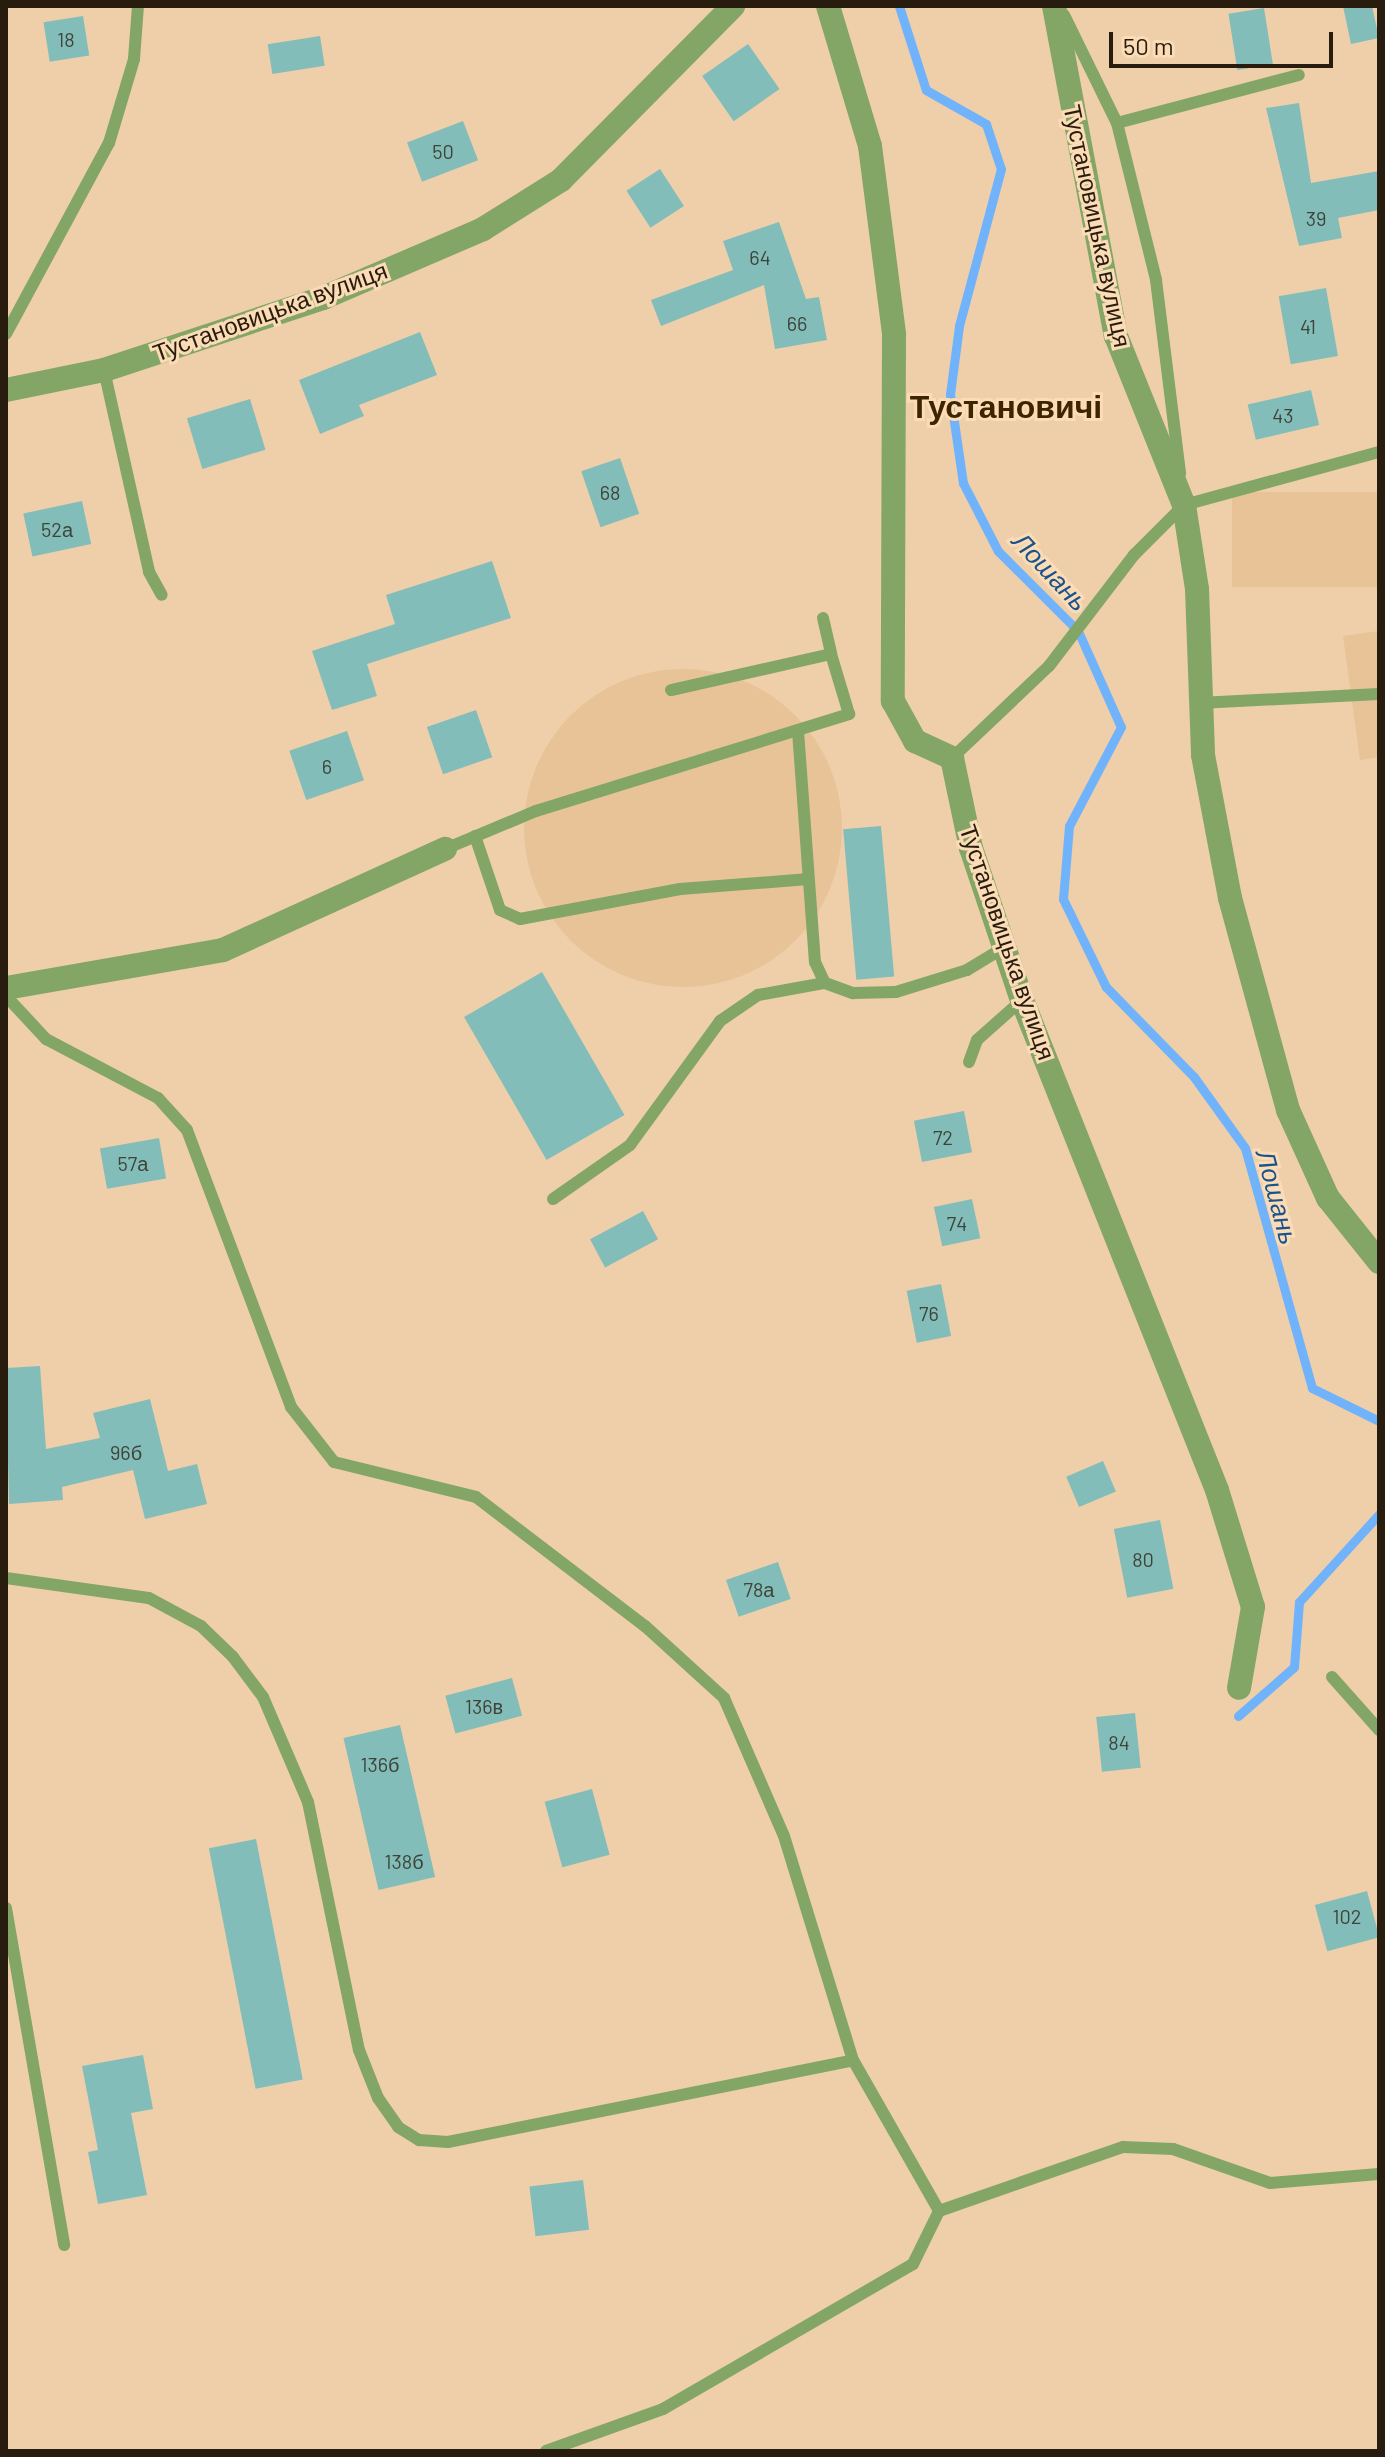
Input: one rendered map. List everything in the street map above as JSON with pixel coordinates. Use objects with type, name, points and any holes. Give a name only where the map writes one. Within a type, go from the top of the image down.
[{"type":"street","name":"Тустановицька вулиця","points":[[6,390],[104,370],[323,298],[483,229],[561,180],[733,6]]},
{"type":"street","points":[[828,6],[870,146],[894,334],[893,701],[915,741],[952,758]]},
{"type":"street","name":"Тустановицька вулиця","points":[[1057,6],[1116,336],[1184,505],[1197,589],[1199,703],[1230,898],[1288,1110],[1328,1198],[1379,1262]]},
{"type":"street","name":"Тустановицька вулиця","points":[[952,758],[971,848],[1022,1000],[1217,1490],[1253,1607],[1239,1688]]},
{"type":"street","points":[[6,988],[223,950],[445,849]]},
{"type":"lane","points":[[6,334],[109,143],[134,59],[138,6]]},
{"type":"lane","points":[[1057,6],[1117,123],[1156,280],[1184,505]]},
{"type":"lane","points":[[1117,123],[1299,75]]},
{"type":"lane","points":[[104,370],[149,572],[162,595]]},
{"type":"lane","points":[[952,758],[1049,666],[1134,555],[1184,505],[1379,452]]},
{"type":"lane","points":[[445,849],[475,836],[849,714],[823,618]]},
{"type":"lane","points":[[671,690],[831,654]]},
{"type":"lane","points":[[1199,703],[1379,694]]},
{"type":"lane","points":[[798,731],[815,962],[825,983]]},
{"type":"lane","points":[[475,836],[500,910],[520,919],[680,889],[809,879]]},
{"type":"lane","points":[[553,1199],[630,1145],[720,1021],[758,995],[825,983],[853,993],[896,992],[967,970],[1005,947]]},
{"type":"lane","points":[[6,996],[46,1039],[158,1098],[187,1130],[291,1407],[328,1455],[353,1471],[427,1480],[476,1497],[645,1626],[724,1698],[784,1836],[853,2060],[939,2211]]},
{"type":"lane","points":[[969,1062],[977,1040],[1022,1000]]},
{"type":"lane","points":[[6,1578],[149,1598],[201,1626],[241,1667],[263,1697],[308,1802],[359,2050],[378,2098],[398,2127],[419,2140],[448,2142],[853,2060]]},
{"type":"lane","points":[[1332,1677],[1379,1730]]},
{"type":"lane","points":[[6,1908],[64,2245]]},
{"type":"lane","points":[[546,2451],[663,2409],[913,2264],[939,2211],[1123,2147],[1173,2149],[1270,2183],[1379,2174]]},
{"type":"shaded area","points":[[1232,492],[1379,492],[1379,587],[1232,587]]},
{"type":"shaded area","points":[[1379,631],[1379,757],[1360,760],[1343,636]]},
{"type":"shaded area","points":[[667,669],[699,669],[729,675],[758,687],[796,715],[816,739],[830,767],[842,812],[842,844],[830,889],[816,917],[796,941],[772,961],[729,981],[699,987],[667,987],[637,981],[594,961],[570,941],[550,917],[530,874],[524,844],[524,812],[530,782],[550,739],[570,715],[594,695],[637,675]]},
{"type":"building","points":[[1343,6],[1372,6],[1379,38],[1351,44]]},
{"type":"building","points":[[1264,8],[1273,64],[1237,70],[1228,14]]},
{"type":"building","points":[[83,16],[89,56],[50,62],[43,22]]},
{"type":"building","points":[[320,36],[325,66],[272,74],[268,44]]},
{"type":"building","points":[[748,44],[780,89],[734,121],[702,76]]},
{"type":"building","points":[[1299,103],[1311,183],[1379,171],[1379,210],[1338,218],[1342,238],[1299,246],[1266,108]]},
{"type":"building","points":[[463,121],[478,160],[422,182],[407,143]]},
{"type":"building","points":[[660,169],[684,206],[650,228],[626,191]]},
{"type":"building","points":[[779,222],[806,299],[819,297],[827,340],[775,349],[764,285],[661,326],[651,300],[733,270],[723,241]]},
{"type":"building","points":[[1326,288],[1338,356],[1291,364],[1279,296]]},
{"type":"building","points":[[420,332],[437,375],[359,405],[364,416],[320,434],[299,380]]},
{"type":"building","points":[[1311,390],[1319,425],[1256,440],[1248,405]]},
{"type":"building","points":[[250,399],[265,450],[202,469],[187,418]]},
{"type":"building","points":[[620,458],[639,514],[600,527],[581,471]]},
{"type":"building","points":[[82,501],[91,544],[32,557],[23,513]]},
{"type":"building","points":[[492,561],[511,618],[367,664],[377,696],[332,710],[312,651],[395,624],[386,595]]},
{"type":"building","points":[[476,710],[492,757],[443,774],[427,727]]},
{"type":"building","points":[[347,731],[364,780],[306,800],[289,751]]},
{"type":"building","points":[[881,826],[894,976],[856,980],[843,829]]},
{"type":"building","points":[[542,972],[624,1115],[547,1160],[464,1017]]},
{"type":"building","points":[[964,1111],[972,1152],[922,1162],[914,1121]]},
{"type":"building","points":[[159,1138],[166,1178],[107,1189],[100,1148]]},
{"type":"building","points":[[972,1199],[980,1238],[942,1246],[934,1207]]},
{"type":"building","points":[[643,1211],[658,1239],[605,1267],[590,1239]]},
{"type":"building","points":[[941,1284],[951,1336],[917,1343],[907,1291]]},
{"type":"building","points":[[40,1366],[46,1449],[100,1438],[93,1413],[150,1399],[168,1471],[197,1464],[207,1504],[145,1519],[133,1470],[62,1487],[63,1500],[9,1504],[6,1368]]},
{"type":"building","points":[[1103,1461],[1116,1491],[1079,1507],[1066,1477]]},
{"type":"building","points":[[1160,1520],[1173,1589],[1127,1598],[1114,1529]]},
{"type":"building","points":[[778,1562],[791,1599],[739,1617],[726,1580]]},
{"type":"building","points":[[512,1678],[522,1716],[455,1734],[445,1696]]},
{"type":"building","points":[[1135,1713],[1141,1768],[1102,1772],[1096,1717]]},
{"type":"building","points":[[400,1725],[435,1877],[379,1890],[343,1738]]},
{"type":"building","points":[[592,1789],[610,1855],[562,1867],[545,1802]]},
{"type":"building","points":[[256,1839],[303,2079],[256,2089],[209,1848]]},
{"type":"building","points":[[1367,1891],[1379,1937],[1327,1951],[1315,1905]]},
{"type":"building","points":[[143,2055],[153,2109],[131,2113],[147,2195],[98,2204],[88,2152],[98,2150],[82,2066]]},
{"type":"building","points":[[583,2180],[589,2230],[535,2236],[529,2187]]},
{"type":"waterway","name":"Лошань","points":[[899,6],[926,90],[986,124],[1001,169],[959,326],[950,394],[963,483],[998,551],[1078,631],[1121,727],[1069,826],[1063,899],[1106,987],[1194,1077],[1245,1148],[1312,1388],[1379,1421]]},
{"type":"waterway","points":[[1238,1716],[1294,1667],[1299,1602],[1379,1514]]},
{"type":"district","name":"Тустановичі","points":[[1006,405]]}]
